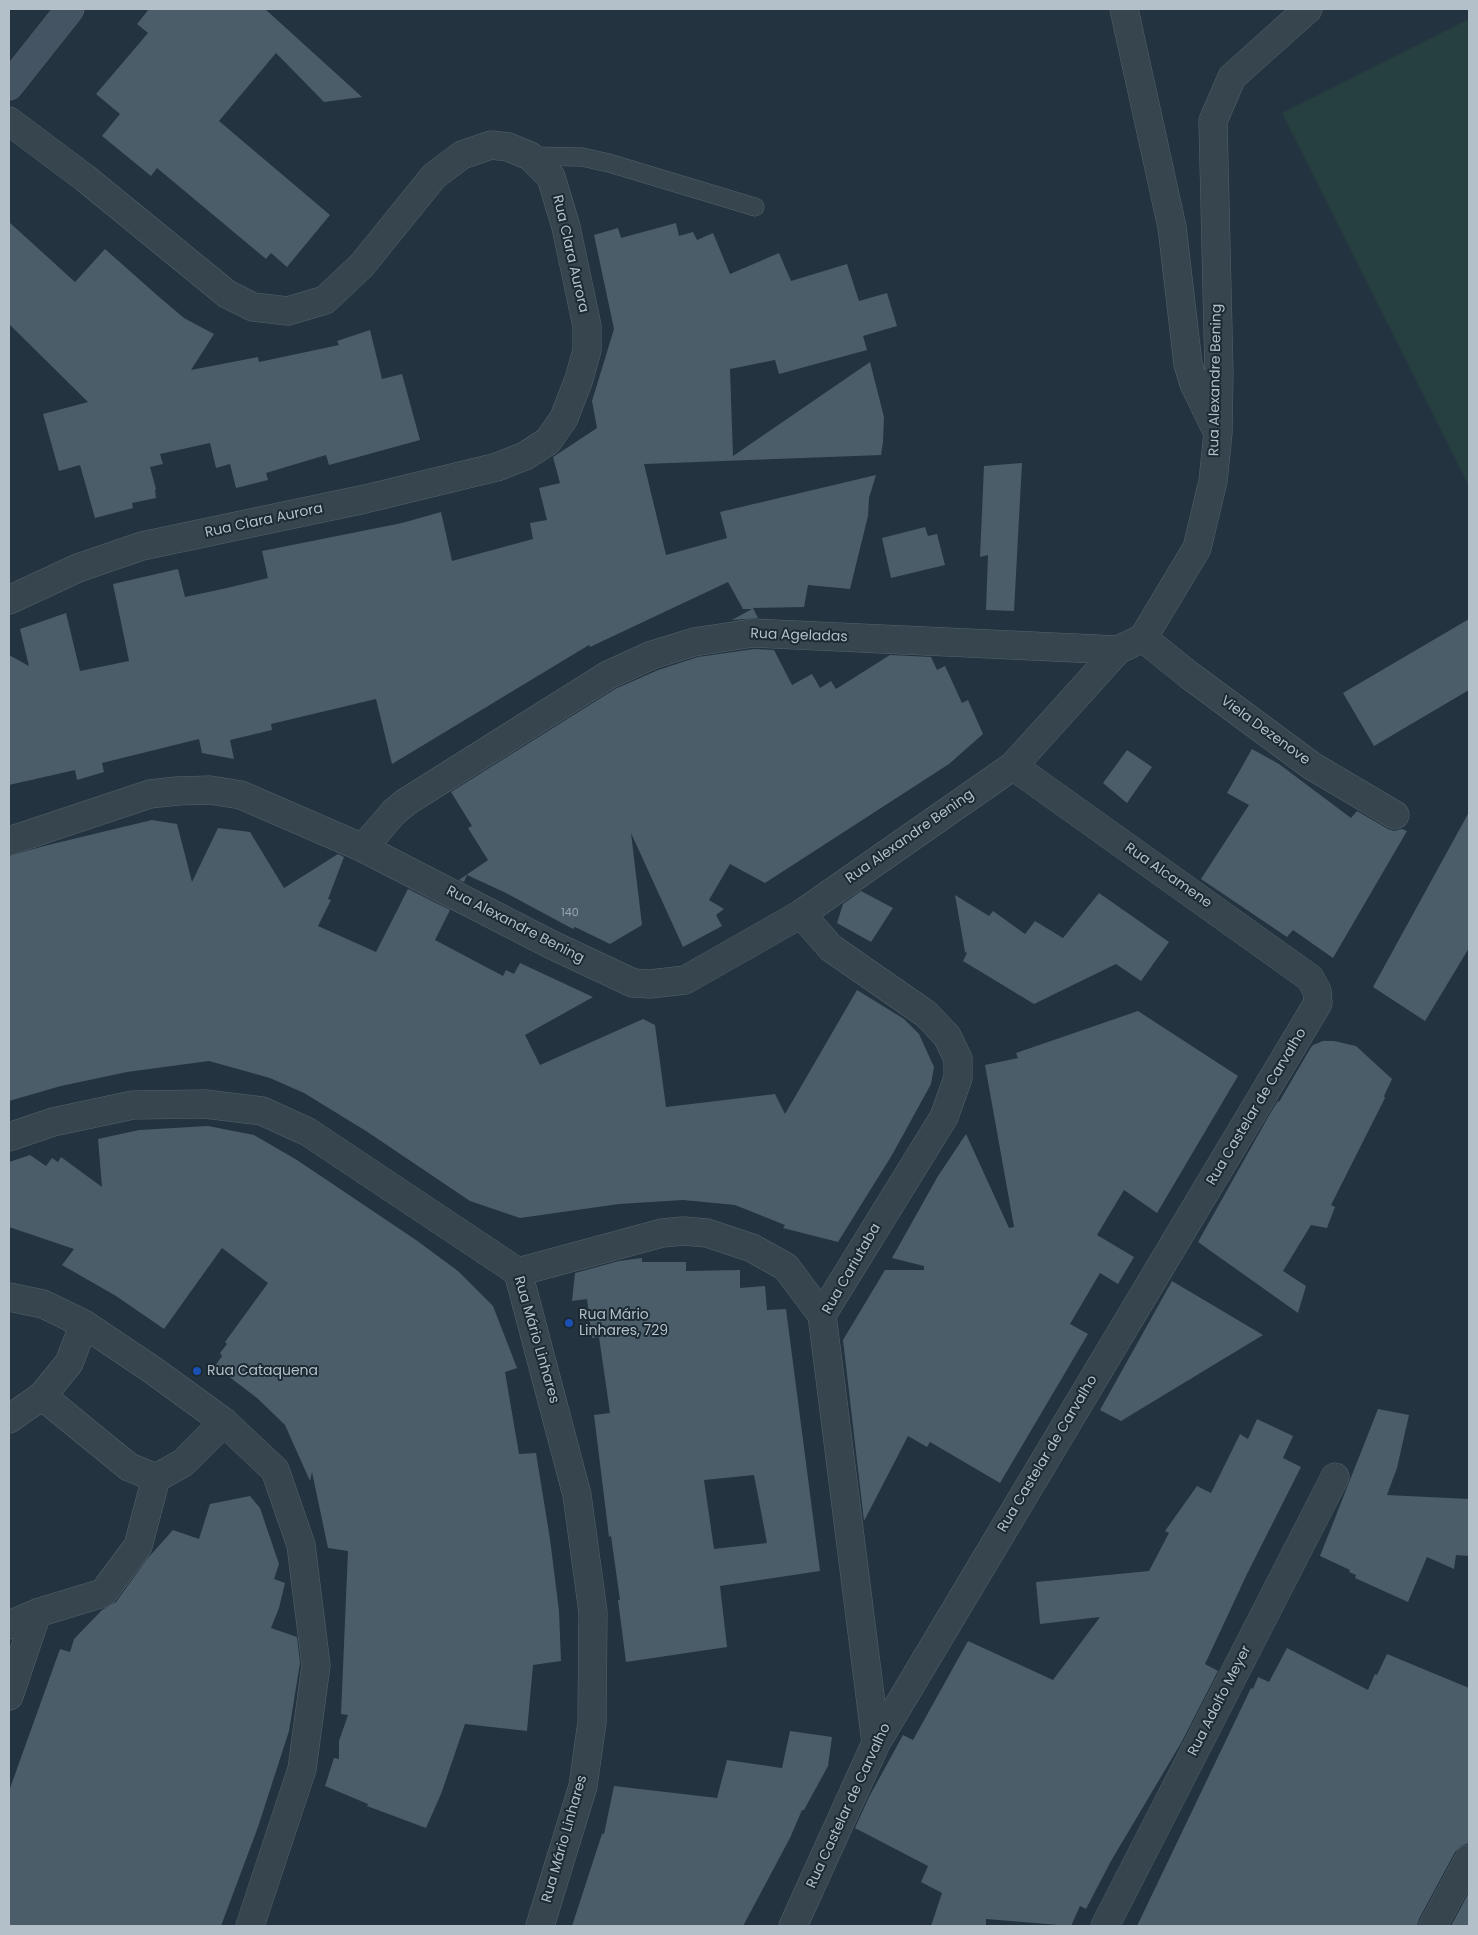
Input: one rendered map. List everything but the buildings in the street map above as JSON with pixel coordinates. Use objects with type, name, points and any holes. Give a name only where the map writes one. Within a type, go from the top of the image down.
[{"type":"street","points":[[9,86],[70,9]]},
{"type":"street","points":[[1124,9],[1172,227],[1188,364],[1194,384],[1218,433]]},
{"type":"street","name":"Rua Alexandre Bening","points":[[9,841],[150,794],[210,790],[241,795],[364,848],[552,945],[633,982],[650,984],[685,980],[801,914],[1013,766],[1118,650],[1142,638],[1197,548],[1213,481],[1218,433],[1219,372],[1213,121],[1232,76],[1308,9]]},
{"type":"street","name":"Rua Clara Aurora","points":[[9,121],[85,178],[227,294],[253,307],[288,312],[325,300],[362,265],[434,176],[462,155],[491,145],[508,146],[530,156],[551,177],[566,226],[587,326],[587,350],[580,379],[564,418],[548,441],[525,456],[497,467],[365,500],[142,546],[78,568],[9,600]]},
{"type":"street","name":"Rua Ageladas","points":[[364,848],[394,812],[406,802],[600,680],[652,655],[694,642],[753,634],[1118,650]]},
{"type":"street","name":"Viela Dezenove","points":[[1142,638],[1312,766],[1395,815]]},
{"type":"street","name":"Rua Alcamene","points":[[1013,766],[1310,978],[1317,991]]},
{"type":"street","name":"Rua Cariutaba","points":[[801,914],[831,948],[926,1014],[947,1036],[958,1059],[958,1078],[944,1117],[822,1315],[876,1743]]},
{"type":"street","name":"Rua Castelar de Carvalho","points":[[793,1926],[876,1743],[1313,1012],[1318,1003],[1317,991]]},
{"type":"street","name":"Rua Mário Linhares","points":[[9,1137],[53,1122],[133,1105],[205,1104],[262,1111],[308,1132],[518,1272],[577,1495],[593,1612],[592,1722],[583,1786],[540,1926]]},
{"type":"street","points":[[518,1272],[662,1233],[683,1231],[707,1233],[752,1248],[786,1267],[822,1315]]},
{"type":"street","points":[[9,1297],[43,1304],[84,1324],[154,1371],[224,1422],[276,1470],[301,1545],[316,1665],[302,1769],[250,1926]]},
{"type":"street","points":[[9,1419],[42,1396],[68,1362],[84,1324]]},
{"type":"street","points":[[42,1396],[129,1467],[156,1478]]},
{"type":"street","points":[[9,1625],[37,1613],[102,1593],[138,1546],[156,1478],[183,1463],[224,1422]]},
{"type":"street","name":"Rua Adolfo Meyer","points":[[1105,1926],[1335,1476]]},
{"type":"street","points":[[9,1696],[37,1613]]},
{"type":"street","points":[[1433,1926],[1469,1859]]},
{"type":"lane","points":[[530,156],[582,157],[609,163],[755,207]]},
{"type":"green space","points":[[1469,19],[1469,486],[1282,113]]},
{"type":"place","name":"Rua Mário Linhares, 729","points":[[569,1323]]},
{"type":"place","name":"Rua Cataquena","points":[[197,1371]]}]
